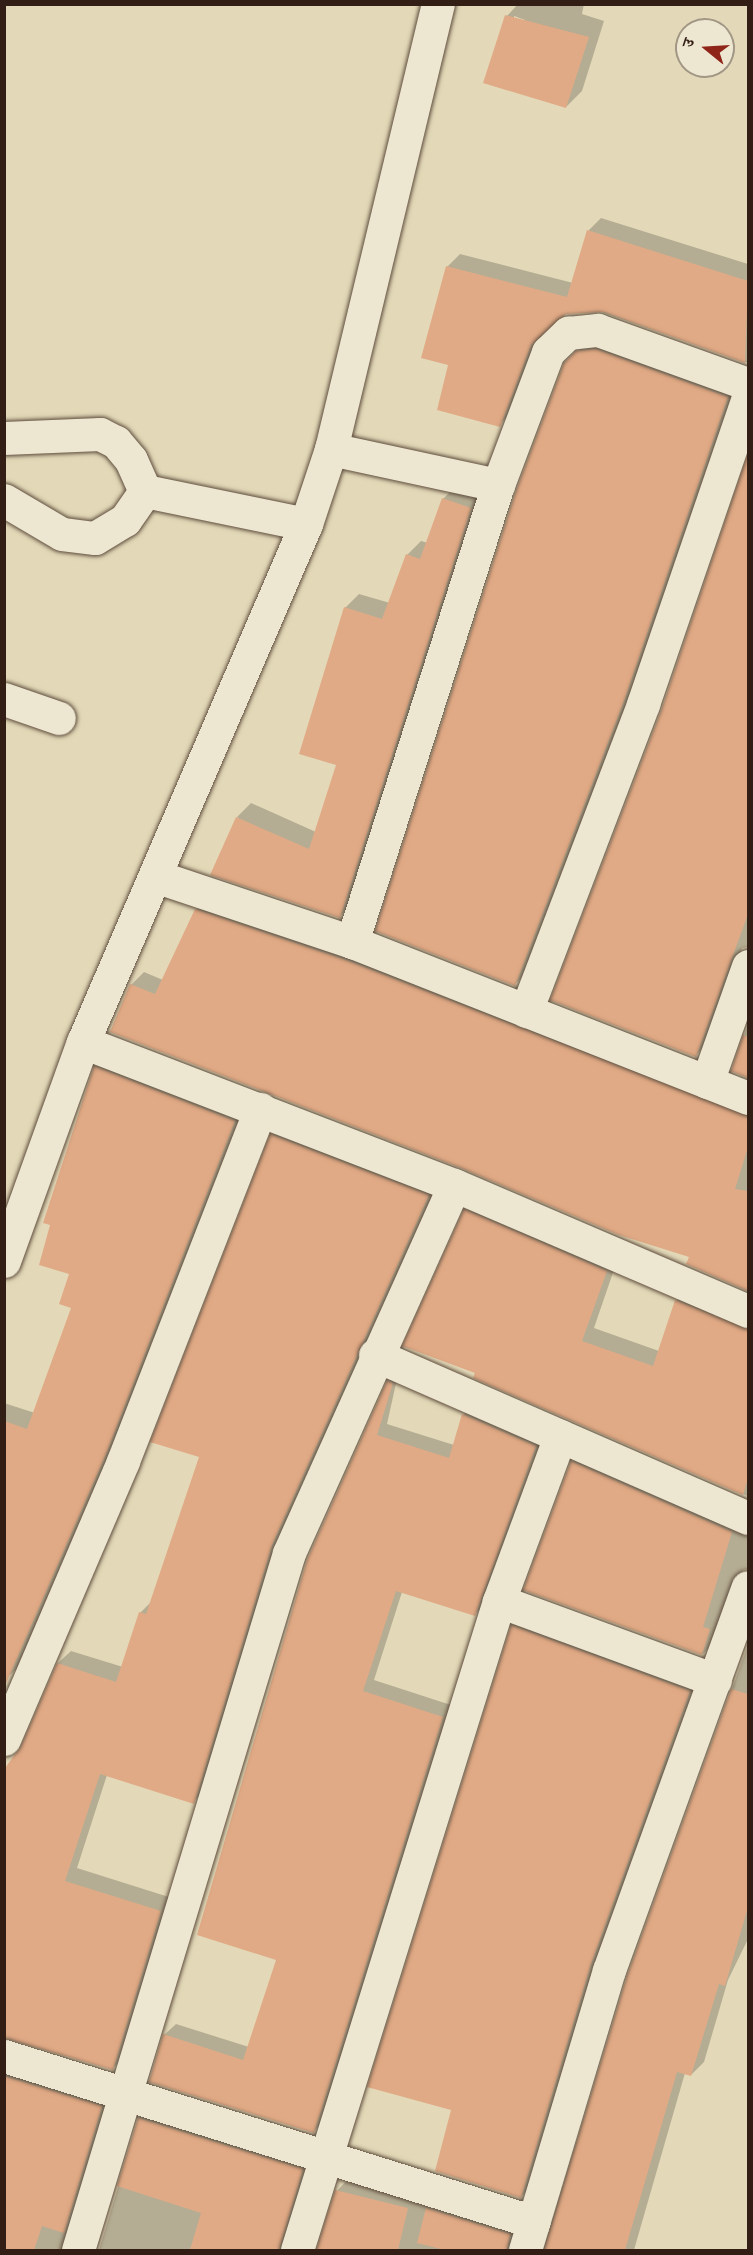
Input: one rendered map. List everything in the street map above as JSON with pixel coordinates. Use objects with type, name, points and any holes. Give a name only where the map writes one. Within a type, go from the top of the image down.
[{"type":"street","points":[[4,1261],[83,1042],[158,877],[306,524],[331,449],[438,4]]},
{"type":"street","points":[[352,942],[498,485],[548,352],[568,333],[598,330],[748,384]]},
{"type":"street","points":[[526,1011],[643,704],[748,396]]},
{"type":"street","points":[[4,438],[100,434],[116,442],[131,460],[146,491]]},
{"type":"street","points":[[331,449],[498,485]]},
{"type":"street","points":[[146,491],[306,524]]},
{"type":"street","points":[[4,500],[62,534],[95,538],[125,520],[146,491]]},
{"type":"street","points":[[4,699],[59,718]]},
{"type":"street","points":[[158,877],[352,942],[748,1098]]},
{"type":"street","points":[[707,1082],[748,966]]},
{"type":"street","points":[[83,1042],[454,1185],[748,1311]]},
{"type":"street","points":[[4,1739],[123,1461],[260,1109]]},
{"type":"street","points":[[78,2250],[127,2095],[289,1553],[375,1354],[454,1185]]},
{"type":"street","points":[[375,1354],[748,1518]]},
{"type":"street","points":[[297,2250],[499,1601],[560,1436]]},
{"type":"street","points":[[4,2056],[328,2154],[529,2236],[609,1970],[748,1587]]},
{"type":"street","points":[[499,1601],[715,1680]]},
{"type":"building","points":[[505,15],[589,37],[566,108],[483,83]]},
{"type":"building","points":[[587,230],[748,281],[745,363],[604,312],[566,314],[531,345],[500,427],[437,410],[448,365],[421,358],[446,266],[567,297]]},
{"type":"building","points":[[596,349],[728,397],[625,698],[515,986],[375,931],[516,491],[564,363],[576,351]]},
{"type":"building","points":[[748,453],[748,914],[696,1057],[550,1000],[661,711]]},
{"type":"building","points":[[442,498],[471,508],[340,918],[210,875],[236,817],[309,849],[336,765],[299,754],[344,607],[382,619],[406,554],[420,559]]},
{"type":"building","points":[[195,909],[346,960],[748,1116],[748,1147],[735,1189],[748,1191],[748,1291],[686,1264],[689,1257],[619,1235],[461,1168],[110,1032],[130,984],[155,994]]},
{"type":"building","points":[[743,1035],[748,1037],[748,1078],[731,1071]]},
{"type":"building","points":[[94,1066],[235,1121],[106,1454],[4,1688],[4,1421],[27,1429],[71,1308],[59,1304],[69,1274],[39,1265],[50,1225],[43,1223]]},
{"type":"building","points":[[270,1134],[429,1195],[272,1545],[194,1804],[100,1774],[65,1881],[161,1911],[113,2070],[4,2038],[5,1768],[21,1746],[57,1663],[116,1682],[139,1612],[146,1614],[199,1457],[150,1442]]},
{"type":"building","points":[[464,1209],[607,1271],[582,1341],[653,1366],[675,1300],[748,1329],[748,1478],[743,1495],[473,1378],[475,1373],[402,1346]]},
{"type":"building","points":[[387,1381],[393,1383],[377,1435],[449,1458],[462,1414],[536,1446],[475,1616],[396,1591],[363,1691],[443,1717],[314,2133],[149,2082],[163,2034],[243,2060],[276,1960],[197,1935],[307,1560]]},
{"type":"building","points":[[571,1461],[732,1532],[703,1627],[710,1629],[702,1655],[523,1590]]},
{"type":"building","points":[[511,1625],[690,1691],[591,1964],[521,2198],[435,2171],[451,2110],[367,2087]]},
{"type":"building","points":[[731,1689],[748,1694],[748,1907],[725,1986],[719,1984],[691,2076],[677,2072],[625,2250],[544,2250],[627,1976]]},
{"type":"building","points":[[4,2076],[102,2106],[64,2233],[42,2226],[34,2250],[4,2250]]},
{"type":"building","points":[[138,2118],[303,2169],[279,2250],[190,2250],[201,2213],[117,2186]]},
{"type":"building","points":[[335,2190],[408,2208],[398,2250],[316,2250]]},
{"type":"building","points":[[426,2208],[510,2234],[507,2250],[445,2250],[417,2243]]}]
